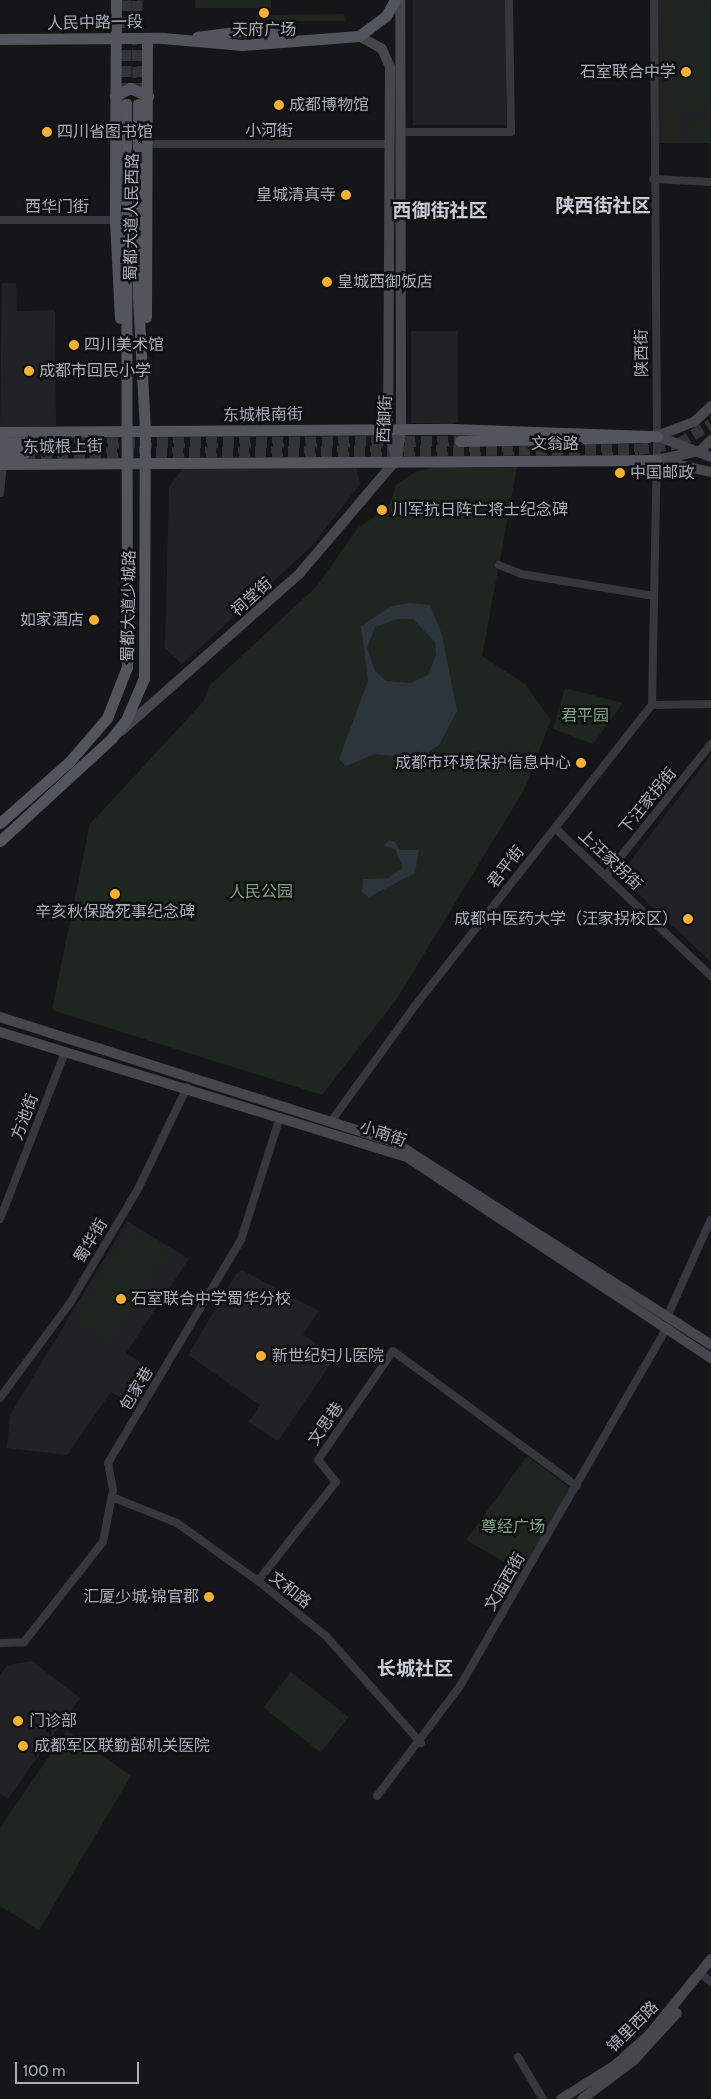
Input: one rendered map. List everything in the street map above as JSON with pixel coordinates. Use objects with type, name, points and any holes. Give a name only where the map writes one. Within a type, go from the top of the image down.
[{"type":"main road","name":"蜀都大道人民西路","points":[[116,0],[115,220],[126,367]]},
{"type":"main road","points":[[359,36],[386,16],[395,0]]},
{"type":"main road","name":"西御街","points":[[397,459],[401,429],[400,0]]},
{"type":"main road","name":"人民中路一段","points":[[0,39],[116,40],[191,38],[248,30],[297,37],[359,36]]},
{"type":"main road","name":"西御街","points":[[359,36],[382,49],[389,62],[388,430],[397,459]]},
{"type":"main road","name":"蜀都大道人民西路","points":[[145,462],[144,366],[149,144],[147,39]]},
{"type":"main road","points":[[115,96],[130,88],[148,96]]},
{"type":"main road","name":"蜀都大道人民西路","points":[[126,462],[126,367],[132,104],[138,296],[144,366]]},
{"type":"main road","points":[[657,436],[694,422],[711,406]]},
{"type":"main road","name":"东城根南街","points":[[126,432],[401,429]]},
{"type":"main road","name":"文翁路","points":[[401,429],[627,431],[657,436],[700,451],[711,457]]},
{"type":"main road","name":"东城根上街","points":[[0,432],[126,432]]},
{"type":"main road","name":"文翁路","points":[[460,441],[607,442],[657,436]]},
{"type":"main road","points":[[656,460],[700,451],[711,440]]},
{"type":"main road","name":"东城根上街","points":[[0,443],[24,448],[1,460]]},
{"type":"main road","points":[[126,462],[397,459]]},
{"type":"main road","name":"文翁路","points":[[397,459],[656,460],[711,472]]},
{"type":"main road","name":"祠堂街","points":[[111,739],[293,579],[397,459]]},
{"type":"main road","name":"东城根上街","points":[[1,460],[126,462]]},
{"type":"main road","name":"蜀都大道少城路","points":[[0,823],[69,762],[107,718],[120,688],[130,647],[126,462]]},
{"type":"main road","name":"蜀都大道少城路","points":[[0,841],[111,739],[126,720],[144,678],[145,462]]},
{"type":"main road","name":"小南街","points":[[0,1017],[332,1120],[420,1155],[711,1345]]},
{"type":"main road","name":"小南街","points":[[0,1032],[280,1116],[407,1158],[711,1358]]},
{"type":"main road","name":"锦里西路","points":[[561,2099],[614,2066],[649,2036],[711,1959]]},
{"type":"main road","name":"锦里西路","points":[[582,2099],[658,2037],[709,1976]]},
{"type":"street","points":[[400,132],[511,132],[509,0]]},
{"type":"street","name":"陕西街","points":[[652,706],[657,436],[653,179],[654,0]]},
{"type":"street","name":"小河街","points":[[149,144],[390,144]]},
{"type":"street","points":[[653,179],[711,182]]},
{"type":"street","name":"西华门街","points":[[0,220],[115,220]]},
{"type":"street","points":[[0,494],[1,460]]},
{"type":"street","points":[[499,565],[521,574],[654,596]]},
{"type":"street","points":[[652,706],[711,704]]},
{"type":"street","name":"君平街","points":[[332,1120],[414,1007],[652,706]]},
{"type":"street","name":"下汪家拐街","points":[[606,875],[711,744]]},
{"type":"street","name":"上汪家拐街","points":[[555,828],[711,976]]},
{"type":"street","name":"方池街","points":[[0,1219],[65,1052]]},
{"type":"street","name":"蜀华街","points":[[0,1398],[70,1303],[138,1189],[186,1087]]},
{"type":"street","name":"包家巷","points":[[1,1646],[24,1642],[103,1542],[112,1497],[108,1463],[241,1240],[280,1116]]},
{"type":"street","points":[[667,1316],[711,1219]]},
{"type":"street","name":"文庙西街","points":[[377,1796],[421,1743],[460,1686],[667,1328]]},
{"type":"street","name":"文思巷","points":[[258,1581],[336,1482],[318,1460],[393,1351],[577,1486]]},
{"type":"street","name":"文和路","points":[[112,1497],[177,1523],[258,1581],[326,1636],[421,1743]]},
{"type":"street","points":[[518,2057],[543,2099]]},
{"type":"shaded area","points":[[413,0],[506,0],[506,125],[413,125]]},
{"type":"shaded area","name":"石室联合中学","points":[[658,0],[711,0],[711,143],[658,143]]},
{"type":"shaded area","name":"成都市回民小学","points":[[2,283],[16,283],[17,311],[55,310],[56,426],[0,427]]},
{"type":"shaded area","points":[[411,331],[458,331],[458,423],[411,423]]},
{"type":"shaded area","points":[[185,465],[356,467],[360,484],[312,546],[182,664],[165,648],[169,487]]},
{"type":"shaded area","points":[[409,603],[430,605],[442,635],[457,711],[439,745],[419,759],[375,754],[346,766],[339,759],[368,681],[361,626],[392,606]],"holes":[[[398,619],[413,619],[435,642],[436,655],[428,675],[411,683],[386,681],[375,671],[367,648],[375,627]]]},
{"type":"shaded area","name":"成都中医药大学（汪家拐校区）","points":[[711,755],[711,962],[619,876]]},
{"type":"shaded area","points":[[388,841],[394,841],[400,850],[419,850],[415,873],[369,897],[362,892],[363,879],[388,878],[403,868],[395,849],[384,846]]},
{"type":"shaded area","name":"石室联合中学蜀华分校","points":[[127,1221],[189,1259],[126,1353],[154,1370],[132,1405],[111,1392],[67,1455],[7,1448],[10,1415]]},
{"type":"shaded area","name":"新世纪妇儿医院","points":[[242,1270],[319,1311],[303,1334],[335,1357],[278,1441],[249,1422],[260,1405],[188,1355],[236,1274]]},
{"type":"shaded area","name":"成都军区联勤部机关医院","points":[[32,1661],[80,1698],[8,1799],[0,1793],[0,1675],[7,1665]]},
{"type":"green space","points":[[195,0],[271,0],[271,8],[195,8]]},
{"type":"green space","name":"石室联合中学","points":[[666,0],[706,0],[711,5],[711,105],[698,112],[678,107],[678,141],[668,142]]},
{"type":"green space","points":[[344,14],[345,21],[252,21],[258,15]]},
{"type":"green space","points":[[695,117],[711,120],[711,144],[691,140]]},
{"type":"green space","name":"人民公园","points":[[434,467],[517,467],[482,656],[525,684],[551,720],[524,790],[396,1000],[322,1095],[52,1010],[90,824],[203,702],[210,685],[316,587],[358,528],[375,516],[379,506],[390,504],[396,485],[415,472]]},
{"type":"green space","name":"君平园","points":[[565,688],[623,703],[593,744],[553,729]]},
{"type":"green space","points":[[134,1229],[169,1252],[110,1342],[75,1320]]},
{"type":"green space","name":"尊经广场","points":[[527,1456],[570,1488],[522,1572],[466,1540]]},
{"type":"green space","points":[[291,1672],[349,1717],[321,1752],[263,1707]]},
{"type":"green space","points":[[67,1730],[131,1776],[39,1930],[0,1906],[0,1828]]},
{"type":"tunnel","points":[[126,0],[126,104]]},
{"type":"tunnel","points":[[137,0],[138,100]]},
{"type":"tunnel","points":[[24,453],[638,449],[679,443],[711,424]]},
{"type":"tunnel","points":[[25,443],[460,441]]},
{"type":"place","name":"天府广场","points":[[264,13]]},
{"type":"place","name":"石室联合中学","points":[[686,72]]},
{"type":"place","name":"成都博物馆","points":[[279,105]]},
{"type":"place","name":"四川省图书馆","points":[[47,132]]},
{"type":"place","name":"皇城清真寺","points":[[346,195]]},
{"type":"place","name":"皇城西御饭店","points":[[327,282]]},
{"type":"place","name":"四川美术馆","points":[[74,345]]},
{"type":"place","name":"成都市回民小学","points":[[29,371]]},
{"type":"place","name":"中国邮政","points":[[620,473]]},
{"type":"place","name":"川军抗日阵亡将士纪念碑","points":[[382,510]]},
{"type":"place","name":"如家酒店","points":[[94,620]]},
{"type":"place","name":"成都市环境保护信息中心","points":[[581,763]]},
{"type":"place","name":"辛亥秋保路死事纪念碑","points":[[115,894]]},
{"type":"place","name":"成都中医药大学（汪家拐校区）","points":[[688,919]]},
{"type":"place","name":"石室联合中学蜀华分校","points":[[121,1299]]},
{"type":"place","name":"新世纪妇儿医院","points":[[261,1356]]},
{"type":"place","name":"汇厦少城·锦官郡","points":[[209,1597]]},
{"type":"place","name":"门诊部","points":[[18,1721]]},
{"type":"place","name":"成都军区联勤部机关医院","points":[[23,1746]]},
{"type":"district","name":"陕西街社区","points":[[603,206]]},
{"type":"district","name":"西御街社区","points":[[440,211]]},
{"type":"district","name":"长城社区","points":[[415,1669]]}]
